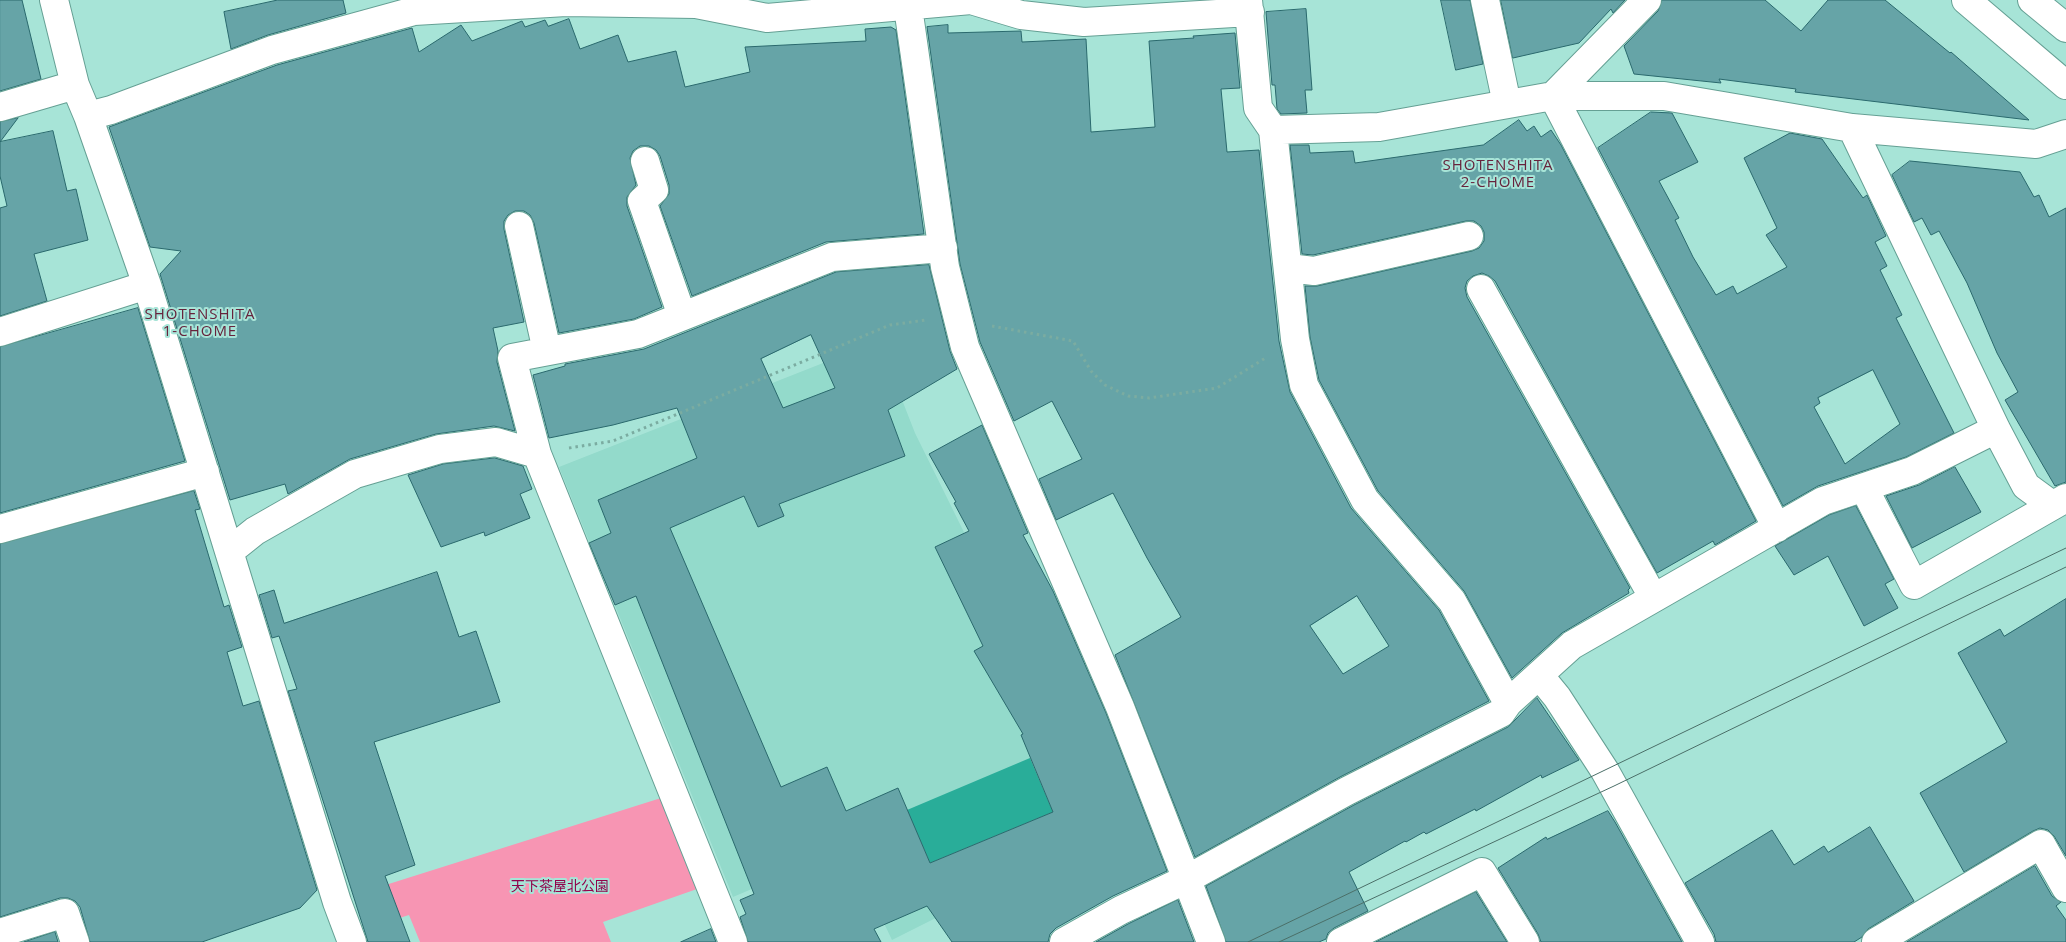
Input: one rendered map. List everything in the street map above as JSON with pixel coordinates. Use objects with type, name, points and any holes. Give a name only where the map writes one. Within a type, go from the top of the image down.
[{"type":"street","points":[[54,0],[75,85],[88,116],[147,285],[337,902],[352,942]]},
{"type":"street","points":[[88,116],[111,110],[272,50],[414,11],[567,1],[696,4],[767,18],[971,0],[1021,15],[1084,22],[1249,6],[1258,108],[1273,130],[1295,339],[1304,385],[1365,500],[1452,602],[1508,703]]},
{"type":"street","points":[[1485,0],[1507,104]]},
{"type":"street","points":[[1553,96],[1646,0]]},
{"type":"street","points":[[1966,0],[2066,85]]},
{"type":"street","points":[[2032,0],[2063,25]]},
{"type":"street","points":[[908,7],[945,267],[965,347],[1120,706],[1211,942]]},
{"type":"street","points":[[0,107],[75,85]]},
{"type":"street","points":[[1553,96],[1776,528]]},
{"type":"street","points":[[1273,130],[1379,127],[1553,96],[1664,96],[1852,128],[2036,144],[2066,134]]},
{"type":"street","points":[[1852,128],[1996,430],[2026,486],[2059,501]]},
{"type":"street","points":[[645,161],[654,190],[642,201],[682,316]]},
{"type":"street","points":[[519,226],[547,351]]},
{"type":"street","points":[[1288,268],[1314,271],[1469,236]]},
{"type":"street","points":[[733,942],[537,454],[512,358],[638,334],[832,257],[943,248]]},
{"type":"street","points":[[0,332],[147,285]]},
{"type":"street","points":[[1481,289],[1653,598]]},
{"type":"street","points":[[1064,942],[1121,910],[1187,879],[1347,791],[1500,713],[1508,703],[1572,645],[1823,502],[1912,471],[1996,430]]},
{"type":"street","points":[[230,551],[254,531],[355,474],[440,449],[496,442],[537,454]]},
{"type":"street","points":[[0,529],[206,472]]},
{"type":"street","points":[[1864,488],[1914,585],[2059,501]]},
{"type":"street","points":[[1539,676],[1558,696],[1605,771],[1700,942]]},
{"type":"street","points":[[1876,942],[2041,844],[2066,888]]},
{"type":"street","points":[[1344,941],[1482,872],[1524,942]]},
{"type":"street","points":[[0,933],[65,913],[75,942]]},
{"type":"path","points":[[537,454],[613,441],[890,325],[944,318],[1073,341],[1091,371],[1105,385],[1128,396],[1149,398],[1217,388],[1295,339]]},
{"type":"shaded area","points":[[879,341],[915,433],[1111,830],[892,940],[848,848],[733,897],[559,467]]},
{"type":"shaded area","points":[[1030,758],[1053,812],[930,863],[907,810]]},
{"type":"green space","name":"天下茶屋北公園","points":[[661,798],[697,889],[603,922],[611,942],[420,942],[409,915],[368,928],[357,894]]},
{"type":"building","points":[[0,0],[22,0],[41,79],[0,91]]},
{"type":"building","points":[[278,0],[343,0],[346,13],[268,35],[231,49],[224,12]]},
{"type":"building","points":[[1441,0],[1470,0],[1483,64],[1456,70]]},
{"type":"building","points":[[1501,0],[1625,0],[1613,13],[1611,9],[1579,43],[1513,58]]},
{"type":"building","points":[[1662,0],[1765,0],[1801,31],[1828,0],[1885,0],[1951,52],[2029,120],[1795,92],[1796,89],[1719,79],[1721,83],[1634,74],[1624,46],[1658,11]]},
{"type":"building","points":[[1306,9],[1312,90],[1305,90],[1307,113],[1281,114],[1277,109],[1275,85],[1272,85],[1266,12]]},
{"type":"building","points":[[569,19],[580,49],[618,35],[628,62],[676,51],[685,87],[750,72],[745,47],[866,41],[865,29],[891,27],[896,30],[924,234],[826,242],[692,296],[660,206],[669,194],[669,185],[660,156],[656,150],[649,146],[640,146],[633,151],[630,158],[636,185],[627,197],[627,206],[662,307],[634,319],[559,333],[534,223],[530,215],[524,211],[515,211],[508,215],[504,221],[504,229],[524,322],[493,328],[498,351],[497,362],[515,431],[494,426],[436,434],[350,459],[288,494],[285,484],[230,500],[160,274],[181,251],[150,247],[109,127],[277,65],[412,28],[419,52],[461,25],[472,41],[522,21],[525,27],[545,20],[548,26]]},
{"type":"building","points":[[948,25],[948,33],[1021,31],[1022,42],[1086,39],[1091,132],[1155,127],[1149,41],[1235,33],[1240,88],[1221,89],[1227,152],[1259,150],[1279,341],[1290,392],[1351,508],[1439,610],[1489,701],[1340,777],[1195,857],[1115,655],[1181,617],[1113,493],[1056,520],[1039,479],[1082,459],[1052,401],[1014,421],[980,342],[960,264],[927,27]],"holes":[[[1357,596],[1389,646],[1343,674],[1310,626]]]},
{"type":"building","points":[[1651,112],[1672,113],[1698,162],[1659,181],[1679,218],[1675,220],[1693,257],[1716,295],[1733,286],[1737,294],[1787,267],[1766,235],[1777,228],[1744,158],[1790,133],[1822,139],[1863,198],[1867,195],[1886,236],[1875,242],[1887,266],[1880,270],[1902,315],[1896,318],[1954,433],[1906,457],[1818,486],[1783,506],[1598,148]],"holes":[[[1873,370],[1900,424],[1845,464],[1814,407],[1820,403],[1818,398]]]},
{"type":"building","points":[[18,118],[0,142],[0,122]]},
{"type":"building","points":[[1519,120],[1527,131],[1534,126],[1541,137],[1551,130],[1561,145],[1756,521],[1715,545],[1713,541],[1657,573],[1495,281],[1482,273],[1473,276],[1467,281],[1465,288],[1467,297],[1630,588],[1628,590],[1629,593],[1562,633],[1512,678],[1464,591],[1378,491],[1319,380],[1310,337],[1305,286],[1317,286],[1472,251],[1479,248],[1484,241],[1484,232],[1481,226],[1474,221],[1466,221],[1313,255],[1302,254],[1290,145],[1309,145],[1310,153],[1353,151],[1355,163],[1483,145]]},
{"type":"building","points":[[53,131],[67,191],[76,189],[88,240],[34,254],[47,301],[0,316],[0,208],[7,206],[0,176],[0,142]]},
{"type":"building","points":[[1910,161],[2020,172],[2034,197],[2039,195],[2049,217],[2066,208],[2066,482],[2055,486],[2005,400],[2018,392],[1997,353],[1967,283],[1939,231],[1931,235],[1922,218],[1914,222],[1892,175]]},
{"type":"building","points":[[929,265],[950,351],[957,369],[888,410],[905,456],[779,504],[784,516],[758,527],[744,496],[670,528],[781,787],[827,767],[846,811],[898,788],[930,863],[1053,812],[1021,735],[1023,734],[974,651],[983,646],[935,547],[969,531],[954,503],[956,502],[929,454],[982,425],[1028,533],[1023,535],[1053,591],[1106,713],[1167,871],[1113,896],[1056,928],[1050,934],[1048,942],[952,942],[927,906],[874,929],[881,942],[748,942],[740,917],[746,914],[740,900],[754,894],[636,596],[615,605],[589,543],[611,533],[598,500],[697,458],[677,408],[613,425],[549,438],[533,375],[565,366],[565,364],[644,349],[836,272]],"holes":[[[811,335],[835,388],[783,408],[761,359]]]},
{"type":"building","points":[[138,308],[185,461],[0,513],[0,347]]},
{"type":"building","points":[[495,458],[523,466],[532,489],[520,494],[530,518],[485,536],[484,532],[441,547],[408,475],[443,464]]},
{"type":"building","points":[[1955,467],[1981,512],[1912,548],[1886,496],[1919,485]]},
{"type":"building","points":[[194,491],[200,509],[195,510],[224,607],[229,605],[242,647],[227,652],[243,706],[259,701],[317,890],[300,908],[202,942],[90,942],[80,907],[75,901],[68,898],[60,898],[0,917],[0,544]]},
{"type":"building","points":[[1856,506],[1894,579],[1885,584],[1898,608],[1864,626],[1828,556],[1794,575],[1775,546],[1829,515]]},
{"type":"building","points":[[437,572],[459,637],[476,631],[500,702],[374,742],[415,865],[385,876],[410,942],[368,942],[288,691],[297,689],[279,636],[272,638],[259,595],[274,590],[284,623]]},
{"type":"building","points":[[2066,599],[2066,856],[2054,836],[2048,830],[2040,828],[1964,872],[1920,793],[2007,742],[1958,653],[2000,629],[2004,636]]},
{"type":"building","points":[[1537,698],[1579,760],[1542,778],[1541,775],[1476,811],[1475,809],[1426,834],[1424,832],[1405,841],[1349,872],[1368,911],[1334,928],[1328,933],[1326,939],[1319,942],[1226,942],[1206,886],[1354,805],[1508,727]]},
{"type":"building","points":[[1608,811],[1682,942],[1541,942],[1498,868],[1546,837],[1547,839]]},
{"type":"building","points":[[1870,827],[1914,901],[1868,929],[1862,937],[1854,942],[1716,942],[1714,934],[1685,883],[1772,830],[1794,865],[1824,846],[1828,852]]},
{"type":"building","points":[[2035,866],[2052,896],[2061,902],[2056,906],[2066,920],[2066,942],[1907,942]]},
{"type":"building","points":[[1476,892],[1507,942],[1376,942]]},
{"type":"building","points":[[1178,900],[1194,942],[1096,942],[1128,924]]},
{"type":"building","points":[[711,929],[716,942],[681,942]]},
{"type":"building","points":[[55,932],[58,942],[24,942]]},
{"type":"tram line","points":[[1248,942],[2066,548]]},
{"type":"tram line","points":[[1279,942],[1614,786],[2066,567]]},
{"type":"district","name":"SHOTENSHITA 2-CHOME","points":[[1498,174]]},
{"type":"district","name":"SHOTENSHITA 1-CHOME","points":[[200,324]]}]
